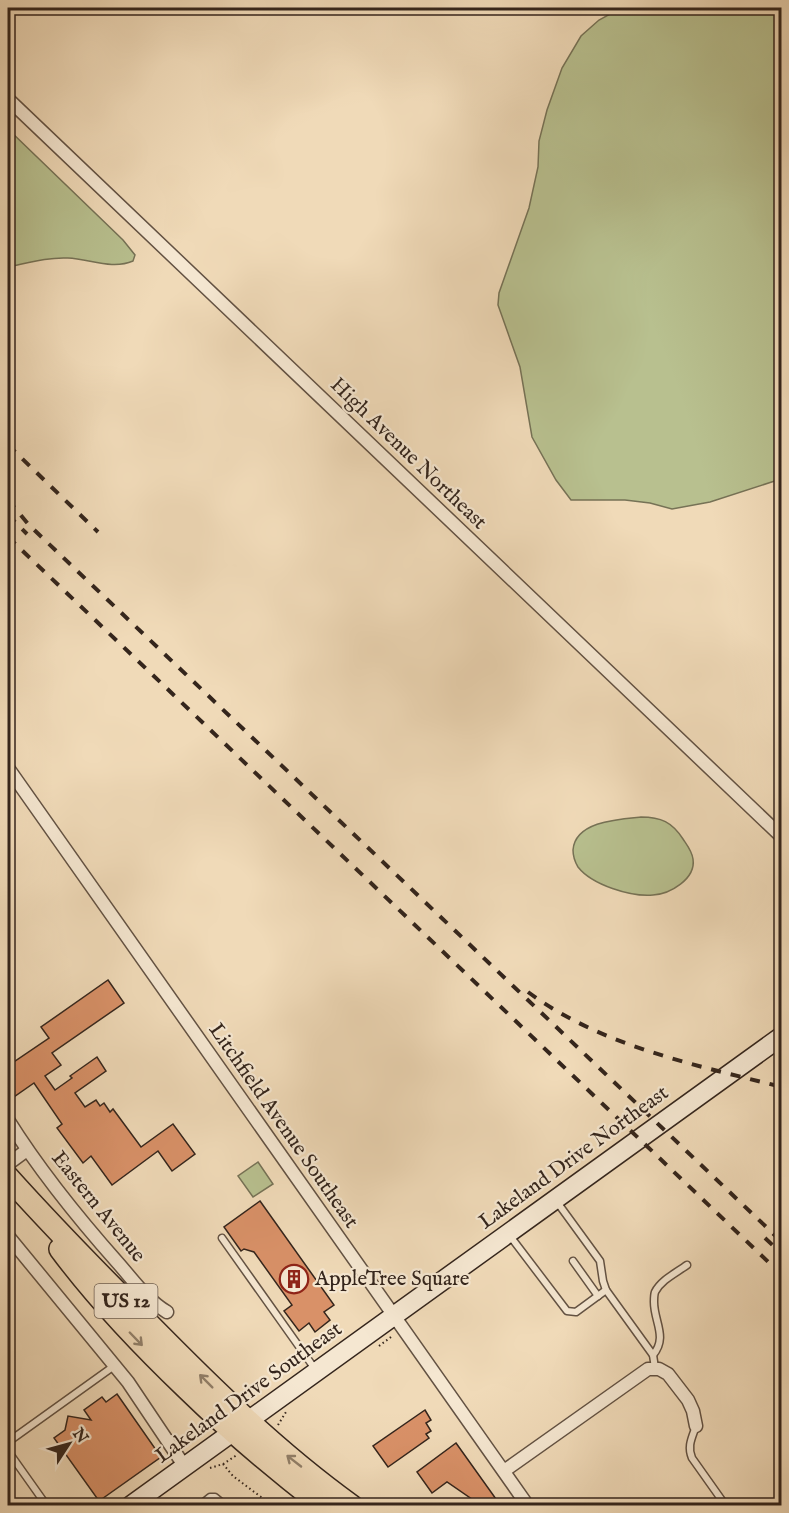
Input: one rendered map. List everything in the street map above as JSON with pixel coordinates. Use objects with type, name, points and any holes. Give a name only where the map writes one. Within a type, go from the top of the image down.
[{"type":"highway","name":"US 12","points":[[8,1178],[80,1276],[160,1364],[240,1427],[284,1453],[352,1506]]},
{"type":"highway","name":"US 12","points":[[240,1427],[286,1478],[323,1506]]},
{"type":"main road","name":"Lakeland Drive Northeast","points":[[394,1316],[782,1036]]},
{"type":"main road","name":"Lakeland Drive Southeast","points":[[130,1506],[394,1316]]},
{"type":"street","name":"High Avenue Northeast","points":[[8,99],[782,837]]},
{"type":"street","name":"Litchfield Avenue Southeast","points":[[8,768],[528,1506]]},
{"type":"street","name":"Eastern Avenue","points":[[8,1120],[27,1150],[76,1215],[150,1299],[166,1312]]},
{"type":"street","points":[[8,1164],[27,1150]]},
{"type":"street","points":[[8,1236],[135,1391],[185,1467]]},
{"type":"street","points":[[504,1471],[648,1369],[655,1368],[668,1374],[693,1411],[696,1426]]},
{"type":"lane","points":[[555,1199],[600,1261],[606,1290],[653,1355],[655,1368]]},
{"type":"lane","points":[[508,1233],[567,1311],[576,1312],[606,1290]]},
{"type":"lane","points":[[222,1238],[317,1372]]},
{"type":"lane","points":[[573,1261],[598,1296]]},
{"type":"lane","points":[[653,1355],[661,1342],[654,1308],[654,1294],[662,1283],[687,1265]]},
{"type":"lane","points":[[8,1442],[115,1365]]},
{"type":"lane","points":[[696,1426],[689,1446],[692,1458],[726,1506]]},
{"type":"lane","points":[[8,1451],[47,1506]]},
{"type":"lane","points":[[199,1506],[210,1497],[214,1497],[226,1506]]},
{"type":"lane","points":[[771,1506],[782,1498]]},
{"type":"path","points":[[202,1473],[223,1464],[236,1455]]},
{"type":"path","points":[[223,1464],[233,1476],[273,1506]]},
{"type":"green space","points":[[621,8],[773,8],[781,11],[781,479],[710,502],[672,509],[625,500],[571,500],[556,480],[532,437],[520,367],[498,305],[499,293],[529,208],[538,167],[539,141],[562,68],[581,36],[599,20]]},
{"type":"green space","points":[[8,129],[123,240],[135,255],[133,261],[109,264],[60,258],[8,267]]},
{"type":"green space","points":[[641,817],[660,819],[670,825],[679,833],[689,848],[693,866],[686,879],[680,884],[660,894],[634,894],[602,884],[578,867],[573,850],[576,840],[582,833],[600,823]]},
{"type":"green space","points":[[258,1162],[273,1184],[253,1197],[238,1176]]},
{"type":"building","points":[[108,980],[124,1003],[52,1053],[61,1065],[45,1076],[55,1090],[97,1057],[106,1071],[75,1093],[85,1107],[96,1100],[100,1106],[104,1103],[110,1112],[113,1109],[141,1147],[173,1124],[195,1154],[172,1171],[158,1151],[112,1185],[91,1156],[83,1163],[57,1128],[62,1124],[34,1083],[8,1101],[8,1066],[49,1038],[41,1027]]},
{"type":"building","name":"AppleTree Square","points":[[260,1201],[334,1305],[324,1312],[330,1320],[315,1332],[309,1323],[299,1331],[284,1311],[292,1305],[254,1252],[244,1249],[241,1251],[224,1227]]},
{"type":"building","points":[[117,1394],[161,1457],[99,1501],[54,1438],[65,1430],[68,1416],[91,1420],[84,1410],[102,1397],[106,1402]]},
{"type":"building","points":[[425,1410],[431,1420],[426,1423],[431,1431],[426,1434],[429,1438],[388,1467],[373,1446]]},
{"type":"building","points":[[456,1443],[501,1506],[482,1506],[447,1482],[432,1493],[417,1472]]},
{"type":"railway","points":[[8,445],[98,532]]},
{"type":"railway","points":[[8,500],[29,525],[782,1242]]},
{"type":"railway","points":[[8,515],[27,534]]},
{"type":"railway","points":[[8,537],[782,1275]]},
{"type":"railway","points":[[528,992],[556,1011],[586,1027],[650,1052],[782,1087]]},
{"type":"railway","points":[[765,1238],[782,1254]]},
{"type":"place","name":"AppleTree Square","points":[[294,1279]]}]
